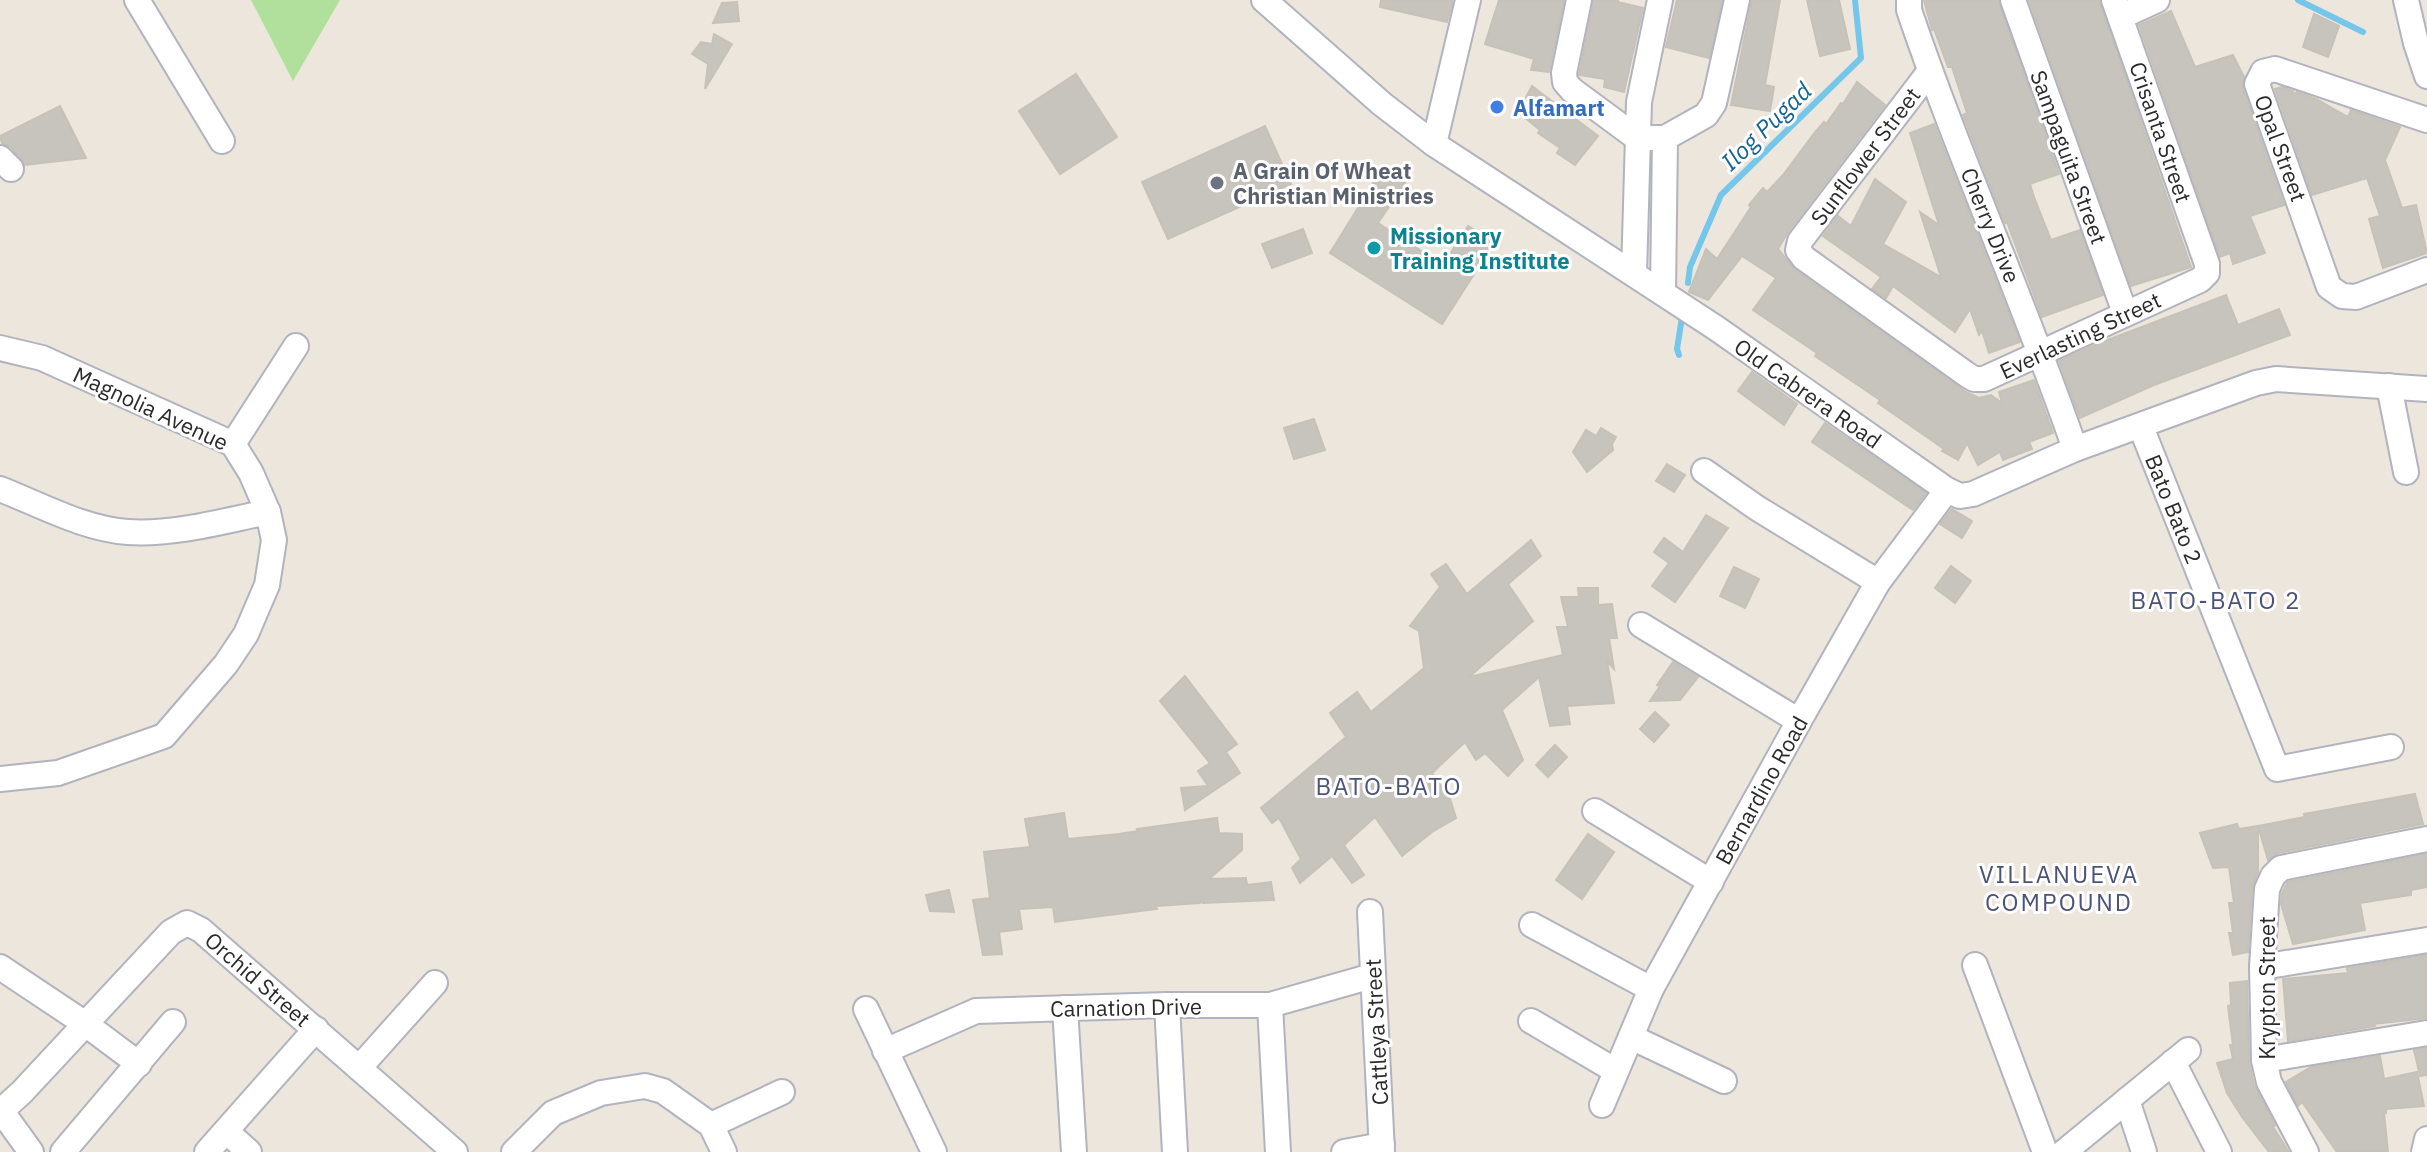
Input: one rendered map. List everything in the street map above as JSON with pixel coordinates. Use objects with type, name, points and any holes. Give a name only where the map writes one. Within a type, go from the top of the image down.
[{"type":"street","points":[[137,0],[222,141]]},
{"type":"street","name":"Old Cabrera Road","points":[[1264,0],[1382,104],[1434,144],[1663,293],[1947,490]]},
{"type":"street","points":[[1434,144],[1468,0]]},
{"type":"street","points":[[1579,0],[1564,73],[1565,82],[1637,138],[1665,138],[1706,115],[1714,103],[1737,0]]},
{"type":"street","points":[[1634,274],[1639,102],[1660,0]]},
{"type":"street","name":"Cherry Drive","points":[[1909,0],[1909,10],[1930,71],[2042,352],[2075,449]]},
{"type":"street","name":"Sampaguita Street","points":[[2013,0],[2125,313]]},
{"type":"street","points":[[2117,8],[2157,0]]},
{"type":"street","points":[[2406,0],[2427,76]]},
{"type":"street","name":"Crisanta Street","points":[[2117,8],[2207,264]]},
{"type":"street","name":"Opal Street","points":[[2427,120],[2275,69],[2263,72],[2257,84],[2329,287],[2342,296],[2356,297],[2427,270]]},
{"type":"street","name":"Sunflower Street","points":[[1800,241],[1930,71]]},
{"type":"street","points":[[1663,293],[1665,138]]},
{"type":"street","name":"Everlasting Street","points":[[1800,241],[1798,250],[1804,258],[1974,379],[1984,379],[2200,280],[2207,273],[2207,264]]},
{"type":"street","points":[[233,444],[296,346]]},
{"type":"street","name":"Magnolia Avenue","points":[[0,348],[42,358],[233,444],[251,473],[268,512],[274,540],[267,585],[246,634],[226,664],[164,736],[58,773],[0,779]]},
{"type":"street","points":[[1947,490],[1960,496],[1973,494],[2075,449],[2256,383],[2276,379],[2427,389]]},
{"type":"street","points":[[2389,386],[2406,472]]},
{"type":"street","name":"Bato Bato 2","points":[[2141,427],[2277,769],[2391,747]]},
{"type":"street","points":[[1704,471],[1757,508],[1878,582]]},
{"type":"street","points":[[0,489],[96,526],[127,532],[166,531],[268,512]]},
{"type":"street","name":"Bernardino Road","points":[[1602,1105],[1651,989],[1799,721],[1878,582],[1947,490]]},
{"type":"street","points":[[1641,625],[1799,721]]},
{"type":"street","points":[[1595,811],[1711,882]]},
{"type":"street","name":"Krypton Street","points":[[2306,1152],[2269,1082],[2264,1060],[2262,967],[2267,889],[2281,868],[2427,839]]},
{"type":"street","name":"Cattleya Street","points":[[1370,912],[1382,1148]]},
{"type":"street","name":"Orchid Street","points":[[1,1111],[171,932],[187,923],[201,930],[455,1152]]},
{"type":"street","points":[[1532,925],[1651,989]]},
{"type":"street","points":[[2262,967],[2427,940]]},
{"type":"street","points":[[1975,965],[2045,1152]]},
{"type":"street","points":[[0,967],[139,1064]]},
{"type":"street","name":"Carnation Drive","points":[[885,1051],[976,1011],[1270,1005],[1372,976]]},
{"type":"street","points":[[359,1068],[435,983]]},
{"type":"street","points":[[1167,1005],[1175,1152]]},
{"type":"street","points":[[1270,1005],[1278,1152]]},
{"type":"street","points":[[1065,1008],[1074,1152]]},
{"type":"street","points":[[866,1009],[934,1152]]},
{"type":"street","points":[[1531,1021],[1616,1071]]},
{"type":"street","points":[[63,1152],[173,1022]]},
{"type":"street","points":[[207,1152],[316,1029]]},
{"type":"street","points":[[2264,1060],[2427,1033]]},
{"type":"street","points":[[1631,1037],[1724,1081]]},
{"type":"street","points":[[2064,1152],[2180,1056],[2219,1152]]},
{"type":"street","points":[[514,1152],[553,1113],[601,1093],[645,1086],[663,1091],[711,1125],[724,1152]]},
{"type":"street","points":[[711,1125],[782,1092]]},
{"type":"street","points":[[2127,1100],[2144,1152]]},
{"type":"street","points":[[1,1111],[31,1152]]},
{"type":"street","points":[[226,1131],[249,1152]]},
{"type":"street","points":[[2424,1152],[2427,1139]]},
{"type":"street","points":[[1344,1152],[1382,1148]]},
{"type":"green space","points":[[251,0],[340,0],[293,81]]},
{"type":"building","points":[[1381,0],[1453,0],[1447,22],[1380,7]]},
{"type":"building","points":[[1499,0],[1564,0],[1549,72],[1531,70],[1534,59],[1485,44]]},
{"type":"building","points":[[1594,0],[1618,0],[1643,8],[1624,92],[1604,87],[1605,79],[1579,75]]},
{"type":"building","points":[[1677,0],[1722,0],[1709,58],[1666,47]]},
{"type":"building","points":[[1752,0],[1780,0],[1765,85],[1774,87],[1770,111],[1731,105]]},
{"type":"building","points":[[1807,0],[1839,0],[1850,49],[1820,56]]},
{"type":"building","points":[[1924,0],[1998,0],[2059,174],[2030,184],[2034,197],[2051,240],[2080,230],[2103,295],[2042,317],[1963,115],[1967,113],[1952,67],[1948,67],[1932,30]]},
{"type":"building","points":[[2029,0],[2099,0],[2191,267],[2131,286]]},
{"type":"building","points":[[737,2],[739,21],[713,23],[722,3]]},
{"type":"building","points":[[2171,11],[2195,67],[2233,55],[2244,77],[2243,89],[2284,205],[2250,216],[2265,253],[2233,264],[2230,253],[2220,257],[2139,25]]},
{"type":"building","points":[[2314,14],[2339,26],[2328,57],[2303,47]]},
{"type":"building","points":[[714,34],[732,44],[705,89],[708,64],[692,54],[701,42],[712,44]]},
{"type":"building","points":[[1076,74],[1117,137],[1060,174],[1019,111]]},
{"type":"building","points":[[1857,82],[1885,105],[1778,249],[1795,270],[1966,392],[1979,398],[1991,395],[2002,403],[1999,392],[2034,380],[2053,433],[2029,442],[2032,449],[2003,460],[2000,452],[1978,465],[1967,443],[1958,460],[1942,451],[1944,449],[1878,403],[1880,400],[1815,356],[1817,353],[1753,310],[1776,278],[1742,256],[1708,300],[1689,292],[1706,249],[1717,259],[1751,207],[1749,205],[1763,188],[1767,192],[1783,175],[1816,131],[1843,104]]},
{"type":"building","points":[[1532,86],[1598,136],[1575,165],[1557,153],[1560,148],[1538,133],[1540,130],[1518,112]]},
{"type":"building","points":[[2282,87],[2294,94],[2297,92],[2316,99],[2348,117],[2351,110],[2400,127],[2385,160],[2402,208],[2416,205],[2427,253],[2383,268],[2369,219],[2380,216],[2367,178],[2312,195],[2275,89]]},
{"type":"building","points":[[60,106],[86,158],[25,165],[11,147],[2,143],[0,136]]},
{"type":"building","points":[[1934,124],[2020,342],[1989,353],[1970,309],[1955,332],[1893,286],[1886,298],[1872,289],[1881,277],[1823,236],[1838,216],[1851,226],[1875,179],[1906,202],[1883,244],[1941,277],[1920,212],[1939,225],[1910,133]]},
{"type":"building","name":"A Grain Of Wheat Christian Ministries","points":[[1265,126],[1291,184],[1168,239],[1142,182]]},
{"type":"building","name":"Missionary Training Institute","points":[[1382,169],[1405,183],[1378,223],[1443,265],[1468,226],[1494,243],[1442,324],[1330,253]]},
{"type":"building","points":[[1303,229],[1312,253],[1272,268],[1262,244]]},
{"type":"building","points":[[2226,295],[2238,325],[2279,309],[2290,335],[2154,385],[2080,418],[2059,361]]},
{"type":"building","points":[[1752,372],[1797,404],[1784,425],[1738,391]]},
{"type":"building","points":[[1314,419],[1325,450],[1294,459],[1284,428]]},
{"type":"building","points":[[1825,423],[1926,493],[1913,510],[1812,442]]},
{"type":"building","points":[[1601,428],[1616,437],[1613,450],[1587,472],[1573,452],[1586,430],[1596,436]]},
{"type":"building","points":[[1667,464],[1685,475],[1674,492],[1656,481]]},
{"type":"building","points":[[1952,509],[1972,521],[1962,538],[1940,524]]},
{"type":"building","points":[[1706,515],[1728,528],[1675,602],[1652,586],[1669,563],[1654,552],[1664,538],[1683,552]]},
{"type":"building","points":[[1531,540],[1541,556],[1508,584],[1533,621],[1469,677],[1563,655],[1557,627],[1568,627],[1561,597],[1579,597],[1578,588],[1598,588],[1598,605],[1612,604],[1617,638],[1609,638],[1614,669],[1607,661],[1614,703],[1567,706],[1570,724],[1550,726],[1539,677],[1502,710],[1523,760],[1508,776],[1485,753],[1476,760],[1465,742],[1432,773],[1450,799],[1456,818],[1402,856],[1375,817],[1344,845],[1364,875],[1352,883],[1332,856],[1300,883],[1292,868],[1301,859],[1279,818],[1272,823],[1261,808],[1346,737],[1330,713],[1357,692],[1371,712],[1424,668],[1419,631],[1410,626],[1440,587],[1431,574],[1446,564],[1467,594]]},
{"type":"building","points":[[1951,566],[1971,581],[1955,603],[1935,588]]},
{"type":"building","points":[[1734,567],[1759,579],[1745,608],[1720,596]]},
{"type":"building","points":[[1673,662],[1698,677],[1680,700],[1650,701],[1660,686],[1657,685]]},
{"type":"building","points":[[1185,676],[1237,744],[1226,752],[1240,773],[1185,810],[1181,788],[1208,786],[1198,771],[1210,763],[1160,701]]},
{"type":"building","points":[[1655,712],[1669,725],[1654,742],[1640,729]]},
{"type":"building","points":[[1555,745],[1567,757],[1548,777],[1536,765]]},
{"type":"building","points":[[2415,794],[2423,824],[2278,853],[2268,860],[2258,826],[2305,817],[2304,814]]},
{"type":"building","points":[[1064,813],[1068,839],[1217,818],[1219,833],[1242,834],[1242,850],[1209,879],[1246,878],[1247,885],[1271,882],[1274,900],[1200,901],[1055,922],[1053,907],[1019,909],[1022,929],[999,932],[1002,954],[983,955],[973,900],[990,898],[984,852],[1030,847],[1025,819]]},
{"type":"building","points":[[2237,824],[2239,829],[2258,826],[2258,872],[2252,888],[2248,952],[2233,955],[2229,903],[2234,903],[2229,867],[2213,868],[2200,833]]},
{"type":"building","points":[[1588,834],[1614,852],[1582,899],[1556,880]]},
{"type":"building","points":[[2427,854],[2427,887],[2411,890],[2411,895],[2360,903],[2365,930],[2293,944],[2281,904],[2288,882]]},
{"type":"building","points":[[949,890],[954,912],[930,911],[926,895]]},
{"type":"building","points":[[2427,955],[2427,1018],[2374,1024],[2288,1041],[2283,979],[2348,973],[2347,968]]},
{"type":"building","points":[[2247,981],[2249,1061],[2254,1085],[2275,1125],[2273,1127],[2289,1152],[2269,1152],[2227,1093],[2217,1063],[2233,1059],[2228,1006],[2231,1005],[2230,983]]},
{"type":"building","points":[[2427,1048],[2427,1075],[2420,1076],[2414,1050]]},
{"type":"building","points":[[2380,1056],[2384,1079],[2417,1072],[2424,1106],[2386,1109],[2388,1152],[2337,1152],[2302,1102],[2298,1106],[2286,1082],[2311,1067]]},
{"type":"waterway","name":"Ilog Pugad","points":[[1688,283],[1690,267],[1721,195],[1861,58],[1855,0]]},
{"type":"waterway","name":"Ilog Pugad","points":[[2298,0],[2363,32]]},
{"type":"waterway","name":"Ilog Pugad","points":[[1679,355],[1677,349],[1682,317]]},
{"type":"place","name":"Alfamart","points":[[1497,107]]},
{"type":"place","name":"A Grain Of Wheat Christian Ministries","points":[[1217,183]]},
{"type":"place","name":"Missionary Training Institute","points":[[1374,248]]},
{"type":"district","name":"BATO-BATO 2","points":[[2216,600]]},
{"type":"district","name":"BATO-BATO","points":[[1389,786]]},
{"type":"district","name":"VILLANUEVA COMPOUND","points":[[2059,888]]}]
